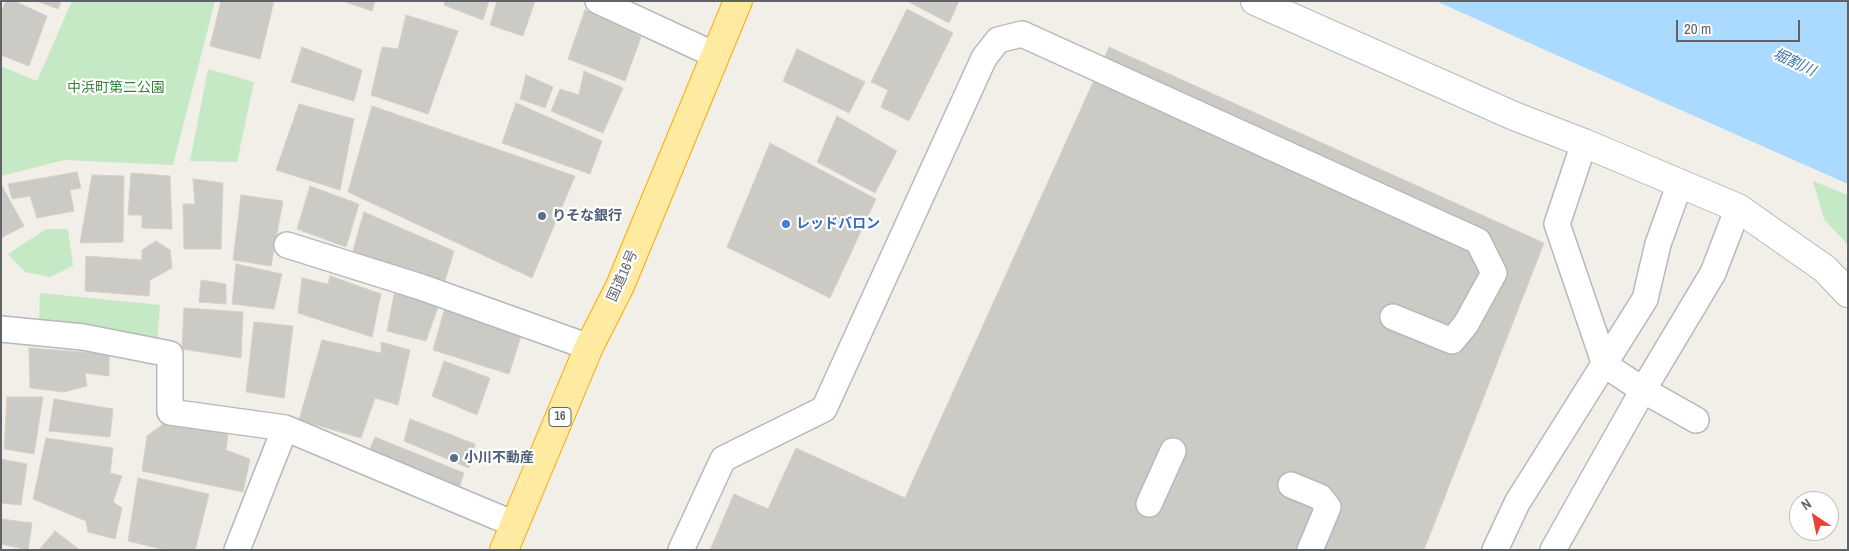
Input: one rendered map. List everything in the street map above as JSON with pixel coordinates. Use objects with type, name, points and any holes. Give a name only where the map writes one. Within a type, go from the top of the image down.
[{"type":"highway","name":"国道16号","points":[[504,550],[589,347],[620,286],[738,1]]},
{"type":"street","points":[[1254,1],[1514,116],[1680,182],[1738,208],[1825,269],[1848,293]]},
{"type":"lane","points":[[598,1],[716,55]]},
{"type":"lane","points":[[681,550],[723,459],[824,409],[984,58],[998,40],[1022,34],[1478,241],[1494,274],[1466,324],[1452,341],[1393,317]]},
{"type":"lane","points":[[1584,143],[1557,224],[1605,365],[1643,390],[1696,420]]},
{"type":"lane","points":[[1495,550],[1517,503],[1645,299],[1658,244],[1680,182]]},
{"type":"lane","points":[[1553,550],[1643,390],[1713,273],[1738,208]]},
{"type":"lane","points":[[287,245],[421,286],[589,347]]},
{"type":"lane","points":[[1,329],[83,338],[170,354],[170,412],[285,428],[514,524]]},
{"type":"lane","points":[[237,550],[285,428]]},
{"type":"lane","points":[[1149,504],[1173,451]]},
{"type":"lane","points":[[1292,484],[1320,497],[1328,507],[1310,550]]},
{"type":"green space","name":"中浜町第二公園","points":[[72,1],[215,1],[173,165],[64,160],[1,176],[1,66],[37,81]]},
{"type":"green space","points":[[208,69],[254,82],[237,162],[190,161]]},
{"type":"green space","points":[[1813,181],[1848,195],[1848,245],[1824,219]]},
{"type":"green space","points":[[46,229],[68,229],[73,266],[50,277],[25,272],[8,254]]},
{"type":"green space","points":[[40,293],[160,305],[157,341],[39,326]]},
{"type":"water","name":"堀割川","points":[[1436,1],[1848,1],[1848,184],[1545,50]]},
{"type":"building","points":[[6,1],[14,1],[47,16],[29,66],[1,55],[1,12]]},
{"type":"building","points":[[36,1],[61,1],[58,9]]},
{"type":"building","points":[[221,1],[274,1],[260,59],[210,46]]},
{"type":"building","points":[[343,1],[375,1],[372,11]]},
{"type":"building","points":[[445,1],[489,1],[483,20],[444,5]]},
{"type":"building","points":[[497,1],[535,1],[523,36],[490,25]]},
{"type":"building","points":[[907,1],[959,1],[949,23]]},
{"type":"building","points":[[907,9],[953,33],[909,121],[881,107],[888,90],[871,82]]},
{"type":"building","points":[[585,10],[641,37],[625,81],[568,59]]},
{"type":"building","points":[[406,15],[458,31],[428,114],[371,95],[382,47],[398,49]]},
{"type":"building","points":[[302,47],[362,70],[354,101],[291,82]]},
{"type":"building","points":[[1109,47],[1544,243],[1424,550],[710,550],[734,494],[768,509],[796,448],[905,498]]},
{"type":"building","points":[[797,49],[865,82],[849,113],[783,81]]},
{"type":"building","points":[[584,71],[623,88],[603,133],[551,111],[560,89],[579,95]]},
{"type":"building","points":[[526,75],[553,87],[545,108],[520,99]]},
{"type":"building","points":[[516,103],[602,141],[590,174],[502,143]]},
{"type":"building","points":[[299,104],[354,119],[340,190],[276,170]]},
{"type":"building","points":[[372,106],[575,176],[532,278],[348,192]]},
{"type":"building","points":[[837,116],[897,151],[875,193],[817,162]]},
{"type":"building","points":[[770,143],[876,199],[830,298],[727,247]]},
{"type":"building","points":[[77,172],[81,188],[70,190],[74,211],[37,218],[30,196],[12,199],[8,184]]},
{"type":"building","points":[[131,173],[170,176],[172,229],[142,228],[142,215],[128,215]]},
{"type":"building","points":[[92,175],[124,176],[123,242],[80,243]]},
{"type":"building","points":[[193,179],[223,183],[221,249],[184,249],[183,204],[195,204]]},
{"type":"building","points":[[1,186],[24,226],[1,238]]},
{"type":"building","points":[[310,186],[359,204],[346,247],[297,229]]},
{"type":"building","points":[[241,195],[283,201],[271,266],[233,260]]},
{"type":"building","points":[[364,212],[454,251],[444,284],[352,254]]},
{"type":"building","points":[[156,241],[170,250],[172,268],[150,280],[149,296],[85,291],[86,256],[142,260],[142,250]]},
{"type":"building","points":[[236,264],[282,274],[274,309],[232,304]]},
{"type":"building","points":[[330,276],[381,294],[372,337],[298,313],[302,278],[328,284]]},
{"type":"building","points":[[201,280],[226,284],[226,304],[199,302]]},
{"type":"building","points":[[395,290],[439,304],[426,341],[387,331]]},
{"type":"building","points":[[446,304],[521,336],[509,374],[433,350]]},
{"type":"building","points":[[184,308],[243,312],[241,358],[182,349]]},
{"type":"building","points":[[254,322],[293,326],[284,398],[246,392]]},
{"type":"building","points":[[322,340],[381,353],[381,342],[410,350],[398,405],[375,398],[361,438],[299,420]]},
{"type":"building","points":[[29,348],[109,354],[109,376],[85,373],[87,386],[64,392],[30,388]]},
{"type":"building","points":[[444,361],[490,378],[477,415],[432,396]]},
{"type":"building","points":[[7,397],[43,397],[34,454],[4,449]]},
{"type":"building","points":[[54,399],[113,409],[110,437],[49,431]]},
{"type":"building","points":[[410,419],[475,444],[469,468],[404,441]]},
{"type":"building","points":[[166,422],[228,434],[226,450],[250,459],[243,492],[142,471],[147,436]]},
{"type":"building","points":[[375,437],[464,473],[458,491],[367,455]]},
{"type":"building","points":[[46,438],[113,448],[110,473],[122,476],[113,502],[122,508],[115,539],[88,532],[86,521],[33,499]]},
{"type":"building","points":[[1,459],[27,464],[21,505],[1,503]]},
{"type":"building","points":[[138,478],[209,494],[195,550],[165,550],[128,541]]},
{"type":"building","points":[[1,519],[32,523],[28,550],[1,544]]},
{"type":"building","points":[[55,531],[80,550],[39,550]]},
{"type":"place","name":"りそな銀行","points":[[542,216]]},
{"type":"place","name":"レッドバロン","points":[[786,224]]},
{"type":"place","name":"小川不動産","points":[[454,458]]}]
